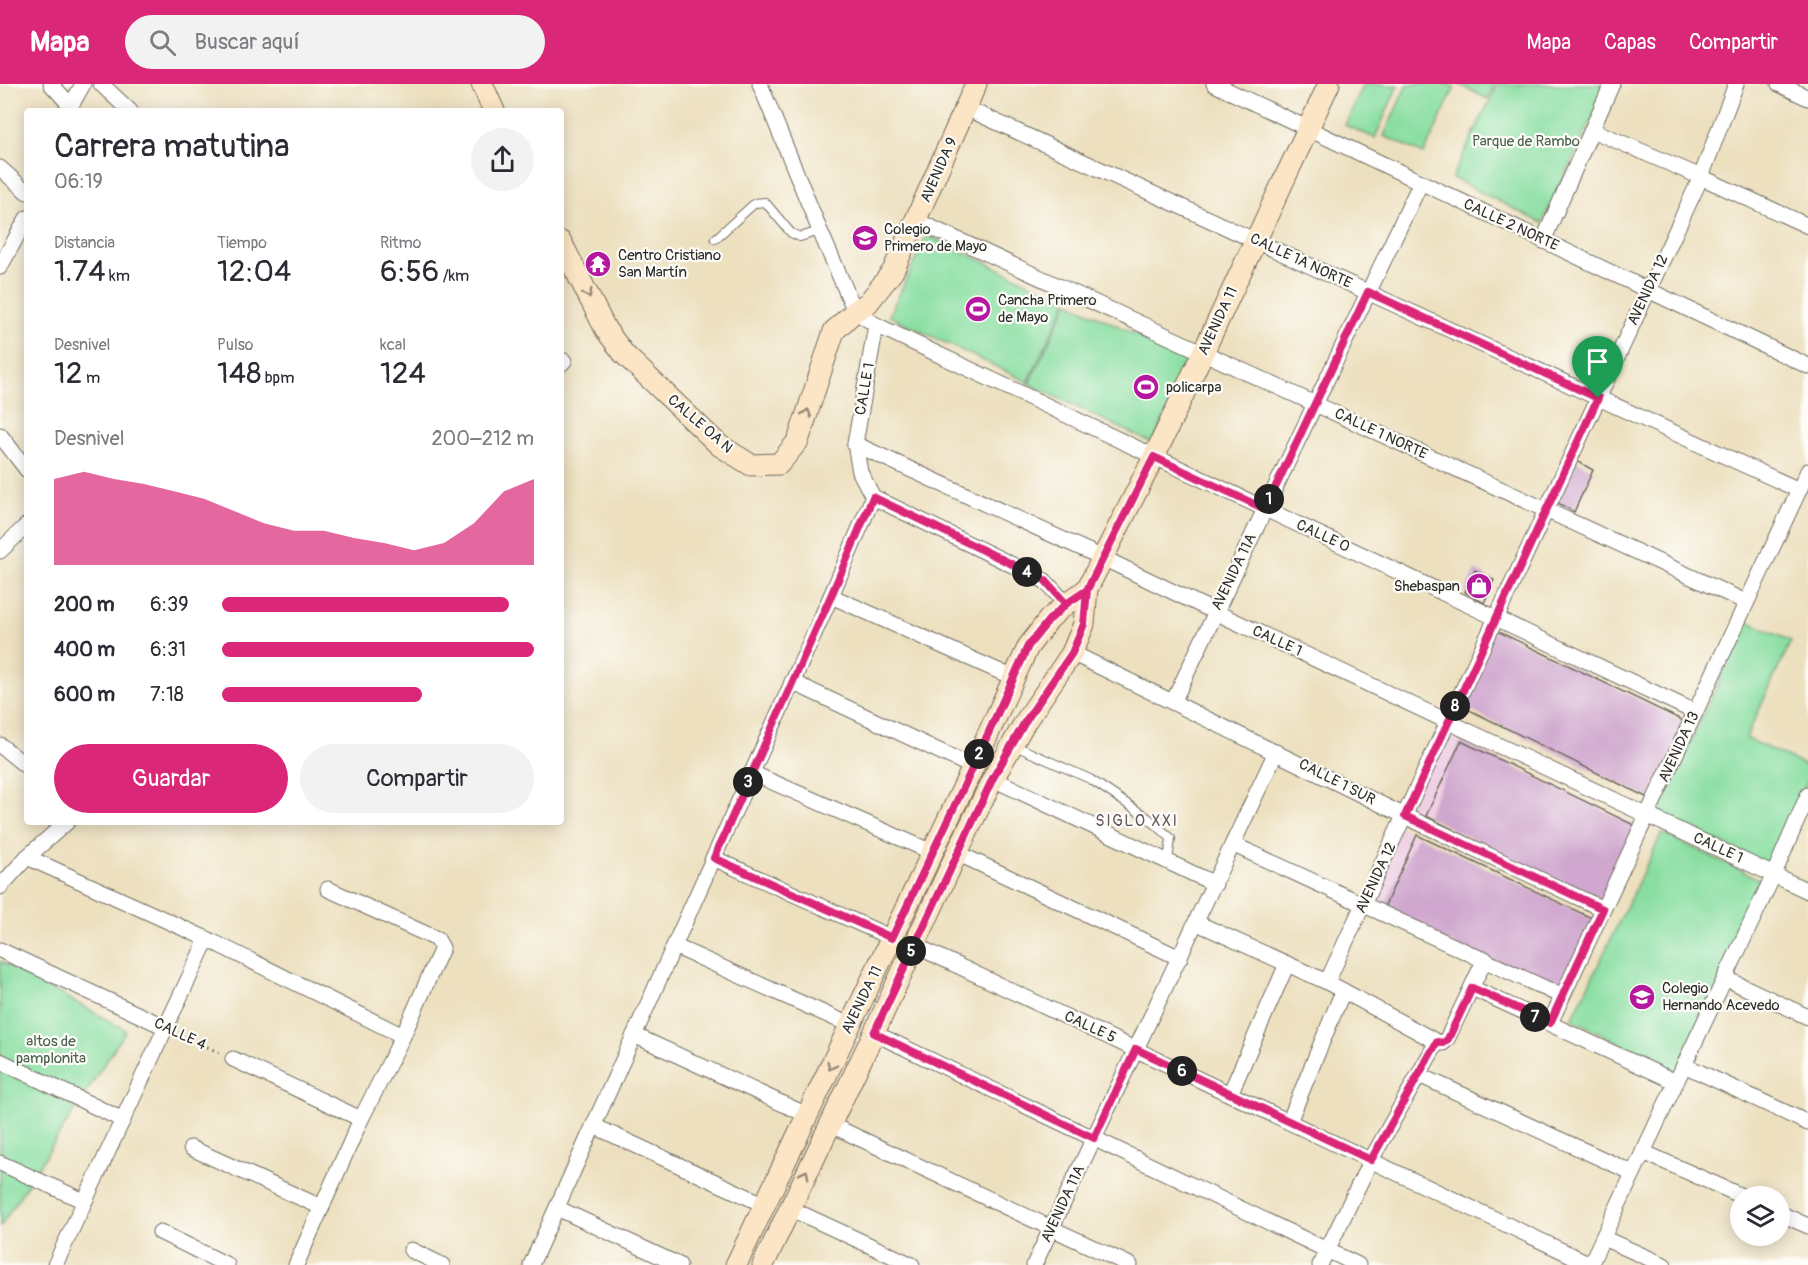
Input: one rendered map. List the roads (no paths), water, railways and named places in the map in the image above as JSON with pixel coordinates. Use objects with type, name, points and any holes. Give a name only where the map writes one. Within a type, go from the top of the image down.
[{"type":"street","points":[[51,84],[69,108],[83,84]]},
{"type":"street","points":[[101,84],[127,108]]},
{"type":"street","points":[[482,84],[493,108]]},
{"type":"street","name":"AVENIDA 9","points":[[855,311],[868,303],[893,271],[976,84]]},
{"type":"street","name":"CALLE 2 NORTE","points":[[1214,84],[1808,366]]},
{"type":"street","name":"AVENIDA 11","points":[[763,1265],[993,778],[1025,722],[1072,653],[1084,624],[1087,590],[1154,457],[1329,84]]},
{"type":"street","points":[[1544,241],[1612,84]]},
{"type":"street","name":"AVENIDA 12","points":[[1327,982],[1701,177],[1736,84]]},
{"type":"street","points":[[1779,84],[1808,98]]},
{"type":"street","points":[[763,85],[820,231],[855,311]]},
{"type":"street","name":"CALLE 1A NORTE","points":[[966,108],[1799,490]]},
{"type":"street","points":[[1592,130],[1808,226]]},
{"type":"street","points":[[0,168],[24,189]]},
{"type":"street","name":"AVENIDA 11A","points":[[1173,702],[1421,182]]},
{"type":"street","name":"CALLE 1 NORTE","points":[[916,221],[1746,602]]},
{"type":"street","points":[[0,267],[24,223]]},
{"type":"street","name":"CALLE 0A N","points":[[564,248],[606,330],[624,354],[719,445],[751,465],[779,464],[798,441],[834,331],[855,311]]},
{"type":"street","name":"CALLE 0","points":[[855,311],[876,325],[1695,712]]},
{"type":"street","name":"CALLE 1","points":[[876,325],[855,444],[1103,558],[1808,891]]},
{"type":"street","points":[[0,435],[24,466]]},
{"type":"street","points":[[855,444],[860,472],[873,497],[1045,580],[1066,604]]},
{"type":"street","name":"AVENIDA 13","points":[[1550,1023],[1808,471]]},
{"type":"street","points":[[531,1265],[831,596],[873,497]]},
{"type":"street","points":[[0,551],[24,528]]},
{"type":"street","name":"AVENIDA 11","points":[[736,1265],[973,767],[1028,646],[1049,620],[1066,604],[1087,590]]},
{"type":"street","points":[[831,596],[1014,678]]},
{"type":"street","name":"CALLE 1 SUR","points":[[1072,653],[1405,816],[1603,909]]},
{"type":"street","points":[[792,682],[973,767]]},
{"type":"street","points":[[0,745],[24,764]]},
{"type":"street","name":"AVENIDA 11A","points":[[1034,1265],[1234,846],[1276,752]]},
{"type":"street","points":[[752,773],[932,852]]},
{"type":"street","points":[[993,778],[1215,884]]},
{"type":"street","points":[[1590,1265],[1774,874],[1808,795]]},
{"type":"street","points":[[0,888],[27,857],[64,825]]},
{"type":"street","points":[[1234,846],[1562,996]]},
{"type":"street","points":[[957,853],[1180,958]]},
{"type":"street","points":[[27,857],[207,939],[403,1036]]},
{"type":"street","points":[[714,858],[892,938]]},
{"type":"street","points":[[297,1265],[361,1119],[403,1036],[442,948],[437,939],[328,889]]},
{"type":"street","points":[[1197,923],[1327,982],[1437,1042],[1443,1043],[1448,1039],[1485,959]]},
{"type":"street","points":[[55,1265],[207,939]]},
{"type":"street","name":"CALLE 5","points":[[914,945],[1590,1265]]},
{"type":"street","points":[[674,946],[850,1025]]},
{"type":"street","name":"CALLE 4","points":[[0,950],[165,1027]]},
{"type":"street","points":[[1230,1094],[1287,964]]},
{"type":"street","points":[[1725,978],[1808,1017]]},
{"type":"street","points":[[1472,988],[1676,1082]]},
{"type":"street","points":[[1289,1122],[1343,991]]},
{"type":"street","points":[[874,1033],[1358,1265]]},
{"type":"street","points":[[634,1035],[807,1115]]},
{"type":"street","points":[[1320,1265],[1371,1160],[1437,1042]]},
{"type":"street","points":[[233,1059],[361,1119]]},
{"type":"street","points":[[0,1061],[123,1120]]},
{"type":"street","points":[[1684,1065],[1808,1123]]},
{"type":"street","points":[[1419,1075],[1633,1173]]},
{"type":"street","points":[[829,1124],[1130,1265]]},
{"type":"street","points":[[594,1126],[765,1205]]},
{"type":"street","points":[[191,1148],[321,1207]]},
{"type":"street","points":[[1643,1152],[1730,1191]]},
{"type":"street","points":[[0,1163],[84,1201]]},
{"type":"street","points":[[557,1208],[679,1265]]},
{"type":"street","points":[[789,1208],[912,1265]]},
{"type":"street","points":[[1790,1217],[1808,1226]]},
{"type":"street","points":[[160,1232],[227,1265]]},
{"type":"street","points":[[1603,1238],[1664,1265]]},
{"type":"street","points":[[411,1250],[434,1263]]},
{"type":"lane","points":[[715,239],[755,203],[765,202],[791,233],[800,237],[820,231]]},
{"type":"lane","points":[[1012,745],[1090,779],[1148,818],[1171,838],[1168,861]]},
{"type":"place","name":"Colegio Primero de Mayo","points":[[865,238]]},
{"type":"place","name":"Centro Cristiano San Martín","points":[[598,264]]},
{"type":"place","name":"Cancha Primero de Mayo","points":[[978,309]]},
{"type":"place","name":"policarpa","points":[[1146,387]]},
{"type":"place","name":"Shebaspan","points":[[1479,586]]},
{"type":"place","name":"Colegio Hernando Acevedo","points":[[1642,997]]},
{"type":"district","name":"SIGLO XXI","points":[[1137,821]]},
{"type":"park label","name":"Parque de Rambo","points":[[1526,141]]},
{"type":"park label","name":"altos de pamplonita","points":[[51,1050]]}]
